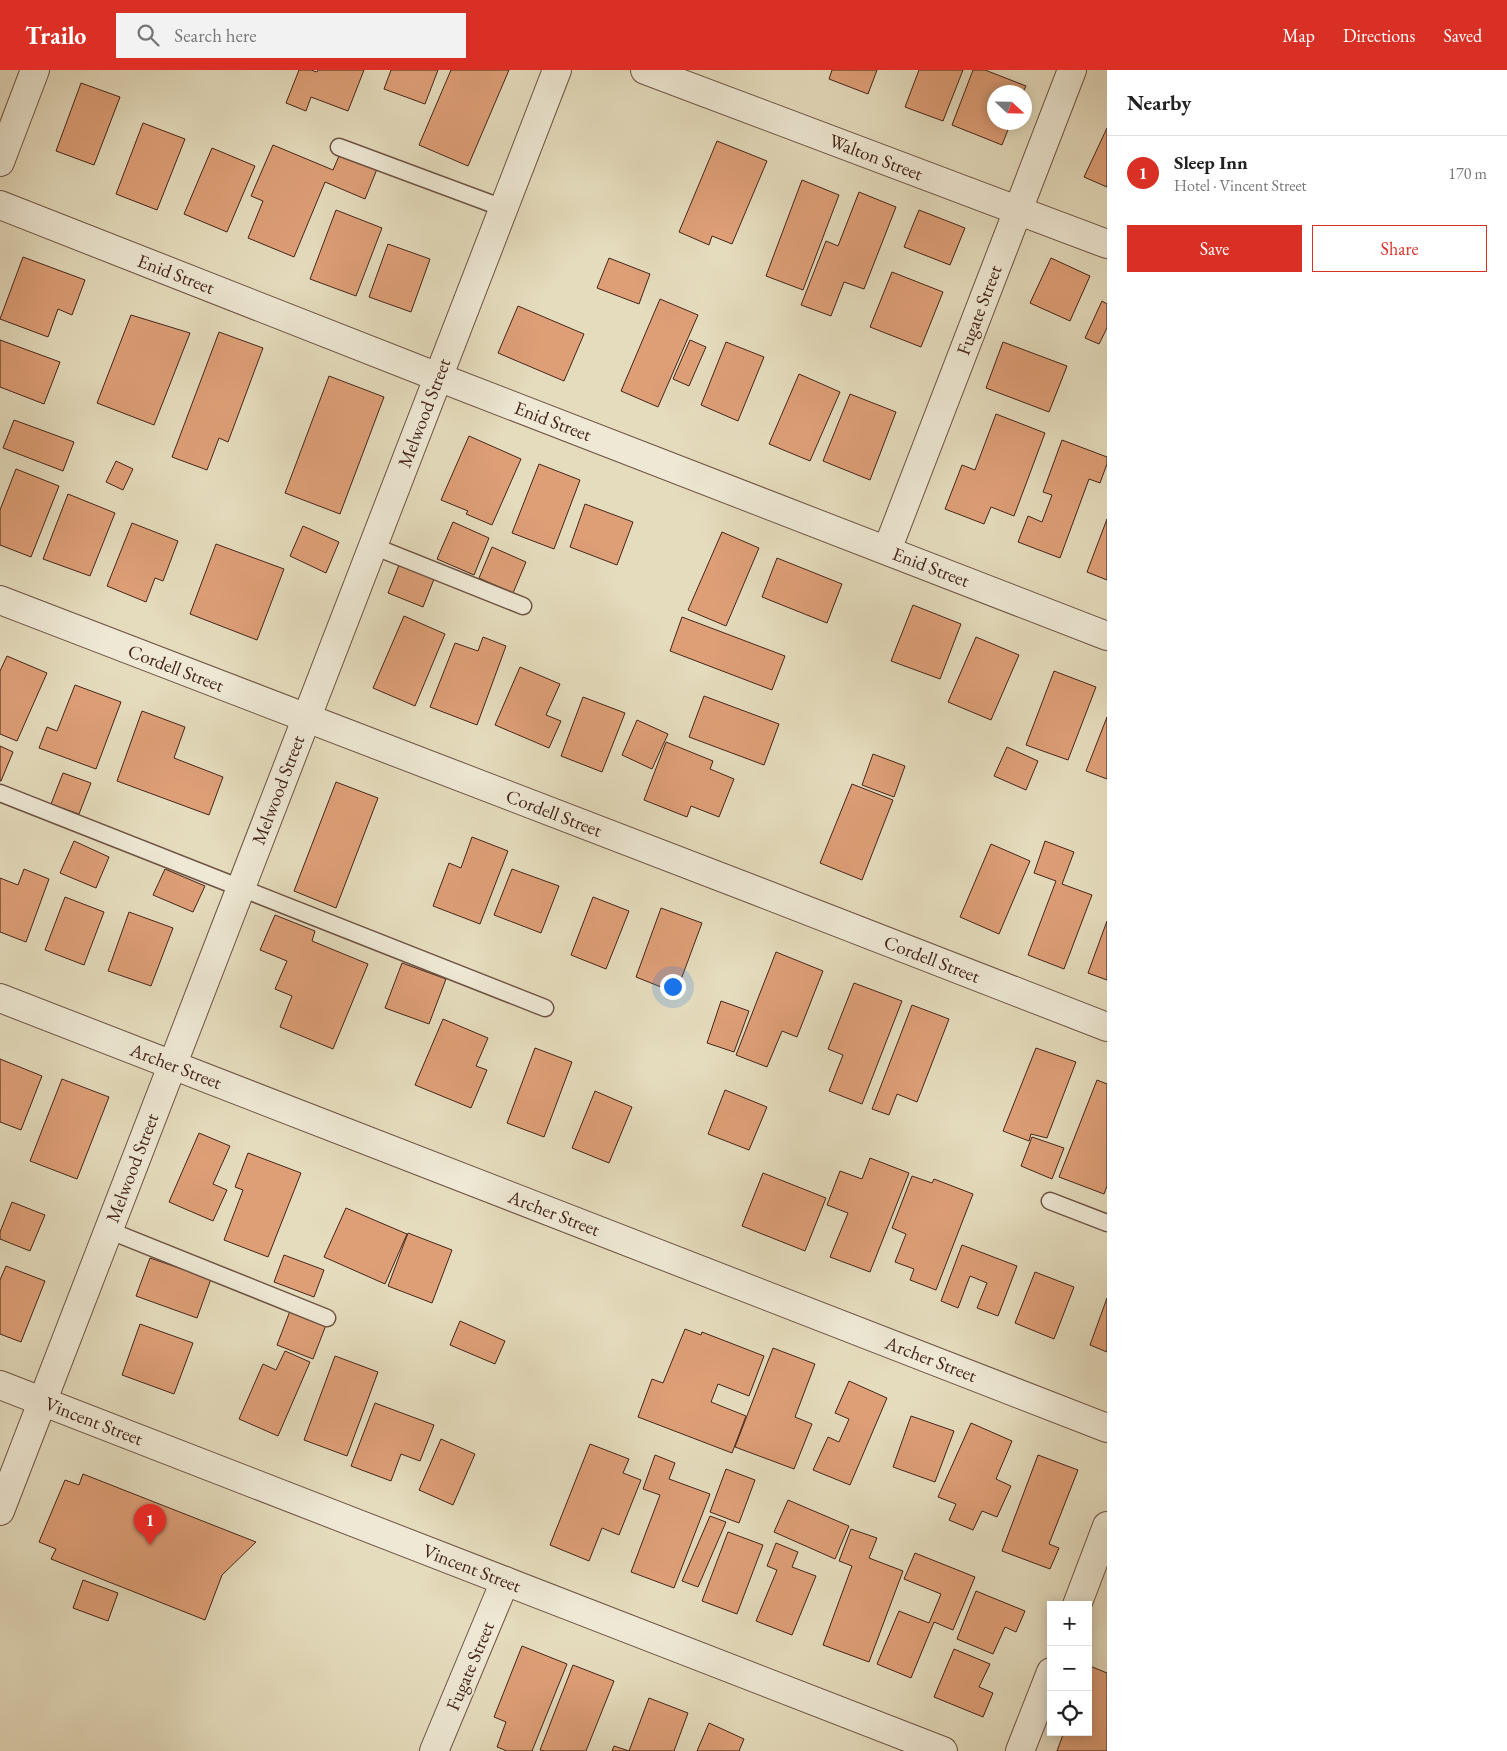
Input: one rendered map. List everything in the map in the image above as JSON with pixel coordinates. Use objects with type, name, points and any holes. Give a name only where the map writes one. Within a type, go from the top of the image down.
[{"type":"street","points":[[0,162],[35,70]]},
{"type":"street","name":"Melwood Street","points":[[0,1511],[557,70]]},
{"type":"street","name":"Walton Street","points":[[645,70],[1107,244]]},
{"type":"street","name":"Fugate Street","points":[[887,550],[1072,70]]},
{"type":"street","name":"Enid Street","points":[[0,205],[1107,636]]},
{"type":"street","name":"Cordell Street","points":[[0,600],[1107,1027]]},
{"type":"street","name":"Archer Street","points":[[0,998],[1107,1428]]},
{"type":"street","name":"Vincent Street","points":[[0,1384],[944,1751]]},
{"type":"street","points":[[1079,1601],[1107,1526]]},
{"type":"street","name":"Fugate Street","points":[[434,1751],[505,1581]]},
{"type":"street","points":[[1020,1751],[1047,1682]]},
{"type":"lane","points":[[339,147],[504,208]]},
{"type":"lane","points":[[373,546],[523,606]]},
{"type":"lane","points":[[0,794],[544,1008]]},
{"type":"lane","points":[[1050,1201],[1107,1223]]},
{"type":"lane","points":[[108,1230],[327,1318]]},
{"type":"building","points":[[299,70],[317,72],[318,70],[364,70],[348,111],[311,97],[306,111],[286,103]]},
{"type":"building","points":[[391,70],[438,70],[425,104],[384,89]]},
{"type":"building","points":[[451,70],[509,70],[468,166],[419,145]]},
{"type":"building","points":[[832,70],[877,70],[868,94],[829,79]]},
{"type":"building","points":[[919,70],[963,70],[943,121],[905,107]]},
{"type":"building","points":[[973,70],[985,70],[1023,85],[987,85],[987,130],[1008,130],[1002,145],[952,125]]},
{"type":"building","points":[[81,83],[120,97],[94,165],[56,151]]},
{"type":"building","points":[[143,123],[185,139],[157,210],[116,194]]},
{"type":"building","points":[[1107,128],[1107,187],[1084,177]]},
{"type":"building","points":[[717,141],[767,161],[732,244],[712,236],[709,245],[679,232]]},
{"type":"building","points":[[273,145],[333,170],[342,149],[379,164],[365,199],[325,182],[294,257],[248,238],[263,201],[251,196]]},
{"type":"building","points":[[212,148],[255,166],[227,232],[184,214]]},
{"type":"building","points":[[802,180],[839,195],[803,290],[766,276]]},
{"type":"building","points":[[859,192],[896,207],[864,289],[844,282],[831,316],[801,305],[826,241],[838,246]]},
{"type":"building","points":[[336,210],[382,228],[356,296],[310,279]]},
{"type":"building","points":[[919,210],[965,228],[950,265],[904,247]]},
{"type":"building","points":[[388,244],[430,259],[411,312],[369,297]]},
{"type":"building","points":[[23,257],[85,280],[72,315],[58,309],[48,337],[0,319]]},
{"type":"building","points":[[609,258],[650,274],[639,304],[597,288]]},
{"type":"building","points":[[1051,258],[1090,276],[1070,321],[1030,303]]},
{"type":"building","points":[[892,272],[943,292],[921,347],[870,327]]},
{"type":"building","points":[[660,299],[698,315],[658,407],[621,391]]},
{"type":"building","points":[[1102,301],[1107,304],[1107,328],[1099,344],[1085,338]]},
{"type":"building","points":[[518,306],[584,334],[564,381],[498,353]]},
{"type":"building","points":[[131,315],[190,333],[154,425],[97,403]]},
{"type":"building","points":[[219,332],[263,348],[228,442],[219,438],[207,470],[172,457]]},
{"type":"building","points":[[0,340],[60,362],[44,404],[0,387]]},
{"type":"building","points":[[690,340],[706,347],[689,386],[673,379]]},
{"type":"building","points":[[726,342],[764,357],[738,421],[701,405]]},
{"type":"building","points":[[1003,342],[1067,366],[1049,412],[986,388]]},
{"type":"building","points":[[799,374],[840,392],[810,461],[769,444]]},
{"type":"building","points":[[329,376],[384,397],[340,514],[285,493]]},
{"type":"building","points":[[850,394],[896,412],[870,480],[823,461]]},
{"type":"building","points":[[996,414],[1045,433],[1014,516],[991,507],[984,524],[945,509],[962,465],[975,470]]},
{"type":"building","points":[[14,420],[74,442],[63,471],[3,448]]},
{"type":"building","points":[[469,436],[521,459],[492,525],[466,514],[468,511],[441,500]]},
{"type":"building","points":[[1062,440],[1107,457],[1107,464],[1100,483],[1089,479],[1060,558],[1018,542],[1028,516],[1042,522],[1052,495],[1043,492]]},
{"type":"building","points":[[116,461],[133,469],[123,490],[106,482]]},
{"type":"building","points":[[539,464],[580,480],[554,549],[512,533]]},
{"type":"building","points":[[16,469],[59,486],[31,557],[0,545],[0,510]]},
{"type":"building","points":[[68,494],[115,513],[90,576],[43,559]]},
{"type":"building","points":[[585,504],[633,522],[617,565],[570,547]]},
{"type":"building","points":[[1107,519],[1107,580],[1087,572]]},
{"type":"building","points":[[453,522],[489,538],[474,575],[437,559]]},
{"type":"building","points":[[132,523],[178,541],[163,581],[155,578],[146,602],[107,586]]},
{"type":"building","points":[[303,526],[339,542],[326,573],[290,556]]},
{"type":"building","points":[[722,532],[759,548],[726,626],[688,610]]},
{"type":"building","points":[[216,544],[284,569],[257,640],[190,614]]},
{"type":"building","points":[[492,547],[526,562],[513,593],[479,578]]},
{"type":"building","points":[[777,558],[842,584],[827,623],[762,597]]},
{"type":"building","points":[[399,565],[434,579],[423,607],[388,593]]},
{"type":"building","points":[[913,605],[961,624],[940,679],[891,661]]},
{"type":"building","points":[[404,616],[445,634],[415,706],[373,688]]},
{"type":"building","points":[[682,617],[785,656],[772,690],[670,651]]},
{"type":"building","points":[[483,637],[506,646],[477,725],[430,707],[455,643],[478,651]]},
{"type":"building","points":[[976,637],[1019,655],[991,720],[948,702]]},
{"type":"building","points":[[7,656],[47,673],[17,741],[0,734],[0,671]]},
{"type":"building","points":[[520,667],[560,684],[546,715],[561,721],[549,748],[495,725]]},
{"type":"building","points":[[1054,671],[1096,687],[1068,760],[1026,745]]},
{"type":"building","points":[[75,685],[121,702],[96,769],[39,748],[47,727],[57,731]]},
{"type":"building","points":[[704,696],[779,724],[764,765],[689,737]]},
{"type":"building","points":[[583,697],[625,713],[602,772],[561,756]]},
{"type":"building","points":[[142,711],[185,727],[174,758],[223,777],[209,815],[117,781]]},
{"type":"building","points":[[1107,717],[1107,779],[1086,771]]},
{"type":"building","points":[[637,720],[668,734],[652,769],[622,755]]},
{"type":"building","points":[[666,742],[713,761],[710,769],[734,779],[719,817],[691,806],[687,817],[644,800]]},
{"type":"building","points":[[0,746],[13,752],[1,781],[0,781]]},
{"type":"building","points":[[1007,747],[1038,761],[1026,790],[994,776]]},
{"type":"building","points":[[873,754],[905,766],[894,797],[862,785]]},
{"type":"building","points":[[63,773],[91,783],[79,814],[51,804]]},
{"type":"building","points":[[336,782],[378,798],[336,908],[294,891]]},
{"type":"building","points":[[852,784],[893,800],[862,880],[820,863]]},
{"type":"building","points":[[472,837],[508,851],[480,924],[433,906],[449,863],[461,868]]},
{"type":"building","points":[[74,841],[109,857],[96,888],[60,873]]},
{"type":"building","points":[[1045,841],[1074,852],[1062,884],[1092,895],[1064,969],[1028,955],[1056,881],[1034,873]]},
{"type":"building","points":[[991,844],[1030,861],[999,934],[960,917]]},
{"type":"building","points":[[24,869],[49,879],[26,942],[0,932],[0,878],[18,885]]},
{"type":"building","points":[[165,869],[205,886],[193,912],[153,895]]},
{"type":"building","points":[[512,869],[559,886],[541,933],[494,915]]},
{"type":"building","points":[[65,897],[104,912],[84,965],[45,950]]},
{"type":"building","points":[[593,897],[629,911],[606,969],[571,955]]},
{"type":"building","points":[[661,908],[702,923],[676,993],[636,977]]},
{"type":"building","points":[[129,912],[173,928],[151,986],[108,971]]},
{"type":"building","points":[[275,915],[315,931],[312,941],[368,964],[333,1049],[280,1027],[292,996],[275,989],[287,961],[260,950]]},
{"type":"building","points":[[1107,921],[1107,980],[1088,973]]},
{"type":"building","points":[[776,952],[823,971],[797,1037],[782,1031],[767,1067],[736,1055]]},
{"type":"building","points":[[402,963],[446,979],[429,1024],[385,1008]]},
{"type":"building","points":[[854,983],[902,1001],[862,1104],[829,1091],[843,1055],[828,1049]]},
{"type":"building","points":[[721,1001],[749,1011],[734,1052],[707,1043]]},
{"type":"building","points":[[912,1005],[949,1019],[917,1102],[897,1094],[889,1115],[872,1109]]},
{"type":"building","points":[[443,1019],[488,1038],[476,1066],[487,1070],[471,1108],[415,1085]]},
{"type":"building","points":[[535,1048],[572,1062],[544,1137],[507,1123]]},
{"type":"building","points":[[1036,1048],[1076,1062],[1047,1138],[1031,1134],[1029,1141],[1003,1131]]},
{"type":"building","points":[[0,1059],[42,1076],[21,1130],[0,1122]]},
{"type":"building","points":[[62,1079],[109,1097],[77,1179],[30,1161]]},
{"type":"building","points":[[1097,1080],[1107,1084],[1107,1186],[1104,1194],[1059,1177]]},
{"type":"building","points":[[725,1090],[767,1107],[749,1150],[708,1134]]},
{"type":"building","points":[[595,1091],[632,1107],[609,1163],[572,1148]]},
{"type":"building","points":[[199,1133],[230,1146],[213,1184],[227,1190],[213,1221],[169,1202]]},
{"type":"building","points":[[1032,1137],[1064,1148],[1052,1179],[1021,1166]]},
{"type":"building","points":[[248,1153],[301,1173],[268,1257],[224,1240],[243,1190],[235,1187]]},
{"type":"building","points":[[870,1158],[909,1173],[870,1272],[830,1257],[848,1213],[827,1205],[840,1171],[862,1179]]},
{"type":"building","points":[[763,1173],[826,1198],[805,1251],[742,1226]]},
{"type":"building","points":[[912,1176],[932,1183],[934,1179],[973,1194],[936,1290],[910,1280],[914,1269],[895,1262],[906,1234],[892,1228]]},
{"type":"building","points":[[12,1202],[45,1215],[30,1251],[0,1239],[0,1232]]},
{"type":"building","points":[[346,1208],[407,1234],[385,1284],[324,1257]]},
{"type":"building","points":[[408,1233],[452,1250],[432,1303],[388,1286]]},
{"type":"building","points":[[962,1245],[1017,1266],[998,1316],[977,1308],[987,1283],[970,1276],[958,1308],[941,1301]]},
{"type":"building","points":[[284,1255],[324,1270],[314,1297],[274,1282]]},
{"type":"building","points":[[150,1258],[211,1279],[197,1318],[136,1296]]},
{"type":"building","points":[[6,1266],[45,1281],[21,1342],[0,1334],[0,1280]]},
{"type":"building","points":[[1035,1272],[1074,1287],[1054,1339],[1015,1323]]},
{"type":"building","points":[[1107,1298],[1107,1352],[1090,1345]]},
{"type":"building","points":[[290,1311],[326,1325],[313,1359],[277,1345]]},
{"type":"building","points":[[460,1321],[505,1341],[495,1364],[450,1345]]},
{"type":"building","points":[[140,1324],[193,1343],[174,1394],[122,1375]]},
{"type":"building","points":[[685,1329],[701,1335],[702,1332],[764,1356],[749,1396],[718,1384],[711,1402],[746,1416],[732,1453],[638,1417],[652,1379],[663,1383]]},
{"type":"building","points":[[773,1348],[815,1364],[795,1417],[812,1424],[794,1469],[735,1447]]},
{"type":"building","points":[[285,1351],[310,1362],[278,1436],[239,1419],[263,1364],[276,1370]]},
{"type":"building","points":[[335,1356],[378,1372],[347,1456],[304,1440]]},
{"type":"building","points":[[849,1381],[887,1398],[850,1485],[813,1470],[828,1437],[839,1442],[849,1419],[835,1413]]},
{"type":"building","points":[[375,1403],[434,1425],[420,1461],[401,1454],[391,1481],[351,1466]]},
{"type":"building","points":[[911,1416],[954,1431],[935,1482],[893,1467]]},
{"type":"building","points":[[971,1423],[1012,1441],[996,1479],[1011,1486],[997,1517],[982,1511],[973,1530],[949,1520],[956,1504],[938,1497]]},
{"type":"building","points":[[441,1439],[475,1454],[453,1505],[419,1490]]},
{"type":"building","points":[[590,1444],[629,1459],[623,1473],[641,1480],[619,1535],[602,1528],[589,1561],[550,1545]]},
{"type":"building","points":[[655,1455],[675,1463],[669,1479],[710,1494],[674,1588],[631,1572],[660,1495],[643,1489]]},
{"type":"building","points":[[1038,1455],[1078,1470],[1049,1544],[1059,1548],[1050,1569],[1002,1551]]},
{"type":"building","points":[[726,1469],[755,1480],[739,1523],[710,1512]]},
{"type":"building","points":[[83,1474],[256,1542],[222,1575],[205,1620],[51,1559],[56,1549],[39,1542],[65,1480],[79,1485]]},
{"type":"building","points":[[788,1500],[849,1526],[835,1559],[774,1532]]},
{"type":"building","points":[[710,1516],[726,1522],[698,1587],[682,1581]]},
{"type":"building","points":[[851,1529],[877,1538],[869,1558],[903,1571],[869,1662],[823,1645],[852,1566],[839,1561]]},
{"type":"building","points":[[728,1532],[763,1545],[737,1614],[702,1601]]},
{"type":"building","points":[[776,1543],[798,1552],[792,1567],[816,1576],[792,1635],[756,1621],[777,1570],[767,1566]]},
{"type":"building","points":[[915,1553],[975,1577],[953,1630],[934,1622],[911,1678],[877,1664],[899,1611],[929,1623],[941,1594],[904,1579]]},
{"type":"building","points":[[83,1580],[118,1593],[108,1621],[73,1608]]},
{"type":"building","points":[[976,1591],[1025,1611],[1016,1632],[1005,1627],[993,1654],[957,1639]]},
{"type":"building","points":[[522,1646],[567,1664],[532,1751],[507,1751],[497,1747],[506,1722],[494,1717]]},
{"type":"building","points":[[954,1649],[990,1664],[979,1687],[993,1693],[983,1717],[934,1697]]},
{"type":"building","points":[[573,1665],[614,1681],[586,1751],[540,1750]]},
{"type":"building","points":[[1092,1667],[1107,1673],[1107,1751],[1057,1751],[1063,1736],[1092,1736]]},
{"type":"building","points":[[649,1698],[688,1713],[674,1751],[629,1751]]},
{"type":"building","points":[[709,1723],[744,1739],[739,1751],[697,1751]]},
{"type":"building","points":[[614,1746],[629,1751],[612,1751]]},
{"type":"place","name":"Sleep Inn","points":[[150,1545]]}]
